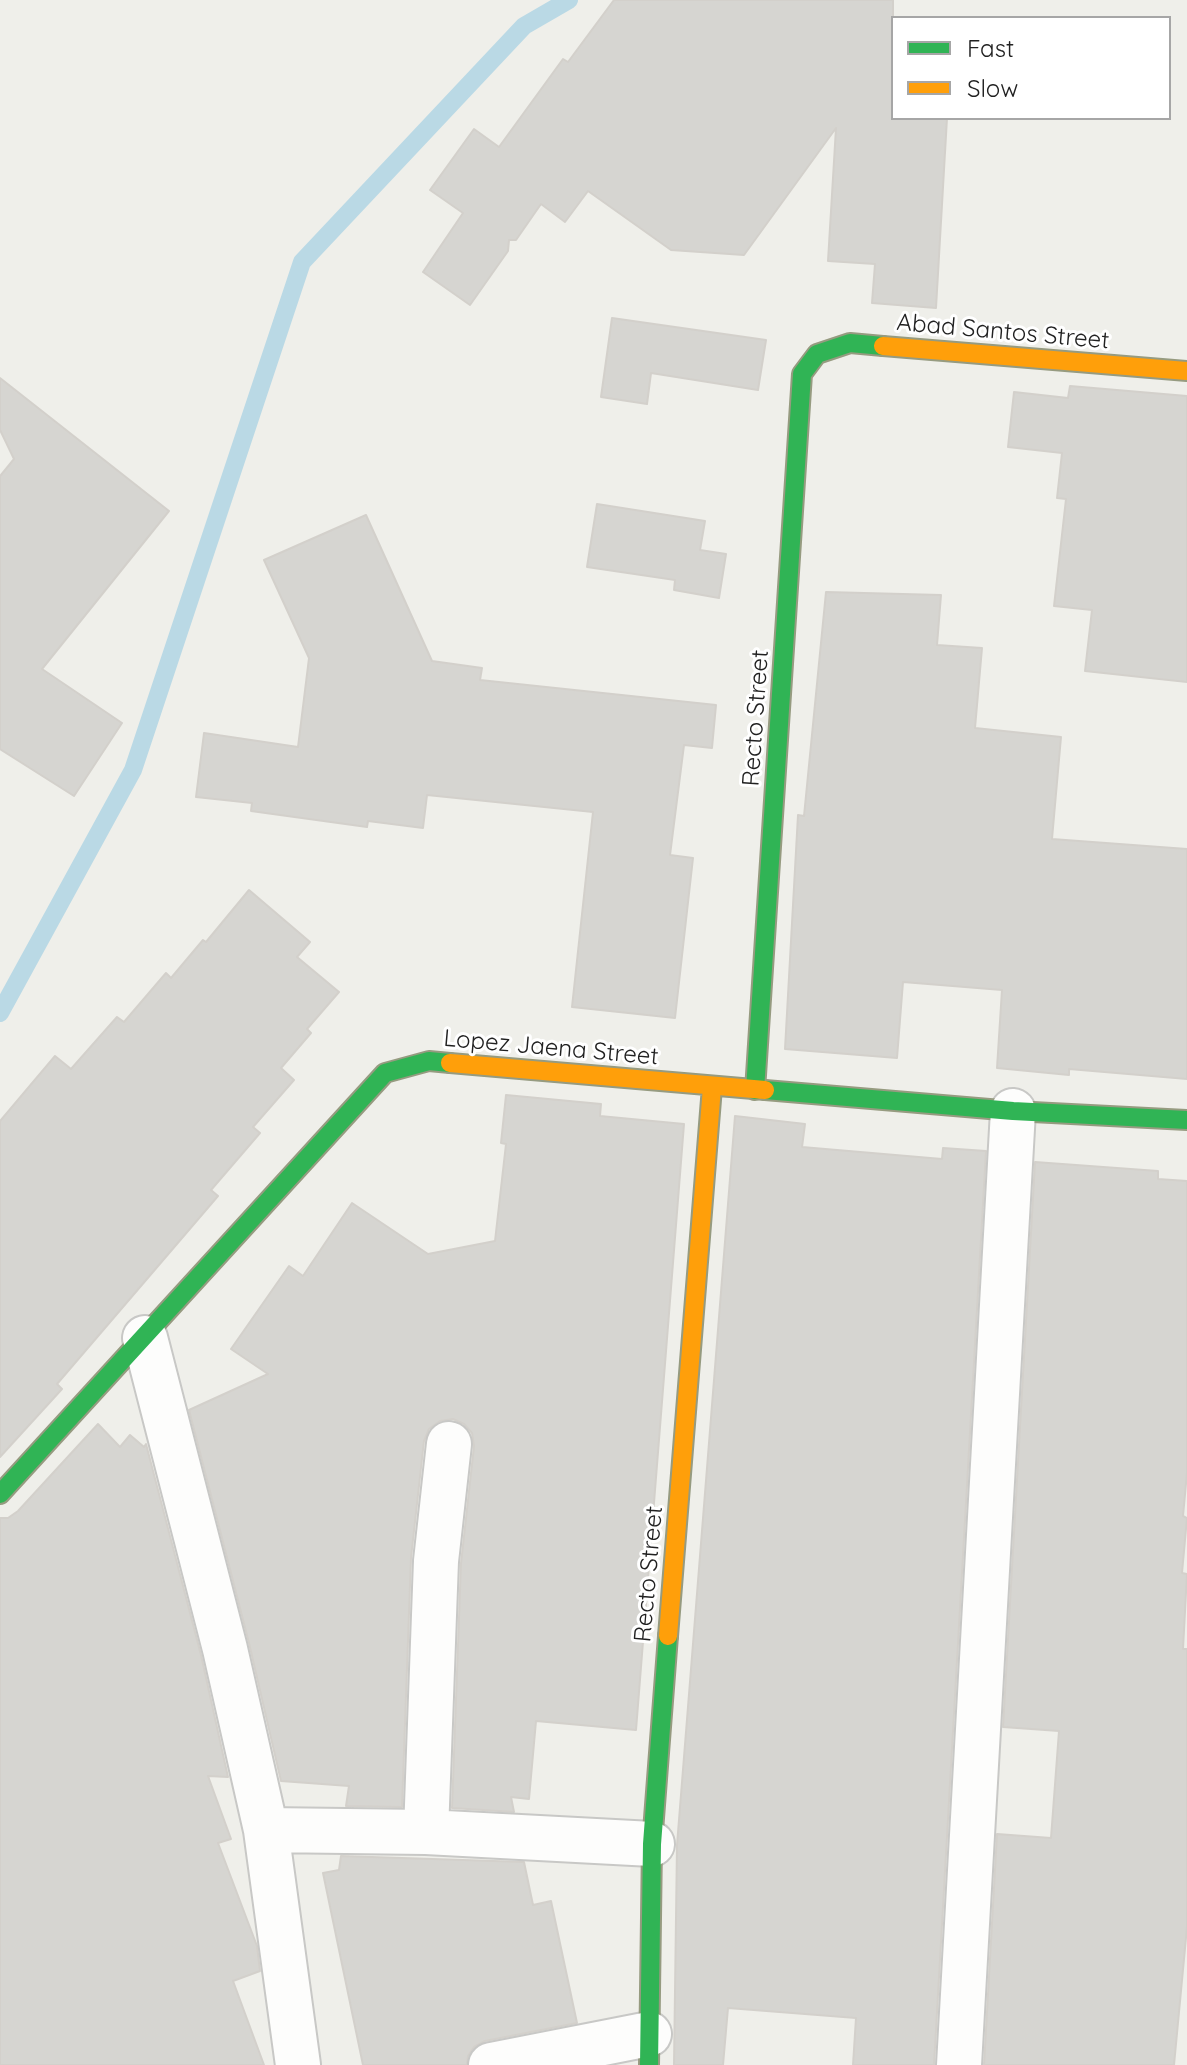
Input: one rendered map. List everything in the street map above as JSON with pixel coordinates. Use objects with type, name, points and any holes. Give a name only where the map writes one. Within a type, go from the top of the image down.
[{"type":"street","name":"Abad Santos Street","points":[[817,354],[850,343],[1187,371]]},
{"type":"street","name":"Recto Street","points":[[755,1090],[802,374],[817,354]]},
{"type":"street","name":"Lopez Jaena Street","points":[[0,1494],[385,1073],[429,1061],[1013,1111],[1187,1120]]},
{"type":"street","name":"Recto Street","points":[[649,2050],[652,1844],[712,1087]]},
{"type":"street","points":[[959,2065],[1013,1111]]},
{"type":"street","points":[[145,1338],[225,1649],[266,1830],[298,2065]]},
{"type":"street","points":[[426,1832],[436,1561],[449,1444]]},
{"type":"street","points":[[266,1830],[426,1832],[652,1844]]},
{"type":"street","points":[[491,2065],[649,2050]]},
{"type":"building","points":[[614,0],[893,0],[891,120],[947,120],[936,308],[872,303],[875,264],[828,261],[836,128],[744,255],[671,250],[588,191],[565,222],[541,204],[516,240],[509,240],[508,251],[470,305],[423,272],[463,213],[430,190],[474,129],[499,147],[563,59],[568,62]]},
{"type":"building","points":[[612,318],[766,340],[758,390],[651,373],[647,404],[601,397]]},
{"type":"building","points":[[0,378],[169,511],[42,669],[122,723],[74,796],[0,749],[0,476],[14,459],[0,430]]},
{"type":"building","points":[[1070,386],[1187,396],[1187,682],[1085,671],[1092,610],[1054,606],[1066,499],[1057,498],[1062,453],[1008,447],[1014,392],[1068,398]]},
{"type":"building","points":[[597,504],[705,521],[700,550],[726,554],[719,598],[674,590],[675,580],[587,567]]},
{"type":"building","points":[[366,515],[432,661],[482,668],[480,680],[716,705],[712,748],[684,745],[670,855],[693,858],[675,1018],[572,1007],[593,812],[427,795],[423,828],[368,821],[367,827],[251,811],[252,803],[196,797],[204,733],[298,747],[309,658],[264,560]]},
{"type":"building","points":[[826,592],[941,595],[937,645],[982,648],[975,728],[1061,737],[1052,839],[1187,849],[1187,1079],[1069,1069],[1069,1075],[997,1068],[1002,990],[903,982],[897,1058],[785,1049],[798,815],[804,816]]},
{"type":"building","points":[[249,890],[310,942],[297,957],[339,992],[307,1029],[311,1033],[281,1068],[294,1080],[253,1127],[260,1133],[211,1190],[218,1196],[57,1384],[62,1389],[0,1457],[0,1121],[55,1056],[71,1069],[117,1017],[124,1022],[166,973],[171,978],[203,940],[206,942]]},
{"type":"building","points":[[506,1095],[601,1104],[600,1116],[684,1124],[636,1730],[536,1721],[529,1799],[511,1797],[514,1812],[452,1808],[461,1563],[474,1446],[472,1433],[464,1424],[453,1419],[440,1421],[429,1429],[424,1441],[411,1558],[402,1807],[346,1806],[349,1786],[281,1781],[189,1410],[268,1374],[231,1349],[289,1266],[303,1276],[352,1203],[428,1254],[495,1241],[506,1144],[501,1143]]},
{"type":"building","points":[[735,1116],[805,1124],[802,1147],[942,1159],[943,1148],[986,1151],[934,2065],[853,2065],[856,2018],[728,2008],[723,2065],[674,2065],[677,1845]]},
{"type":"building","points":[[1035,1162],[1158,1171],[1158,1179],[1187,1181],[1187,1473],[1183,1516],[1187,1518],[1182,1573],[1187,1574],[1183,1649],[1187,1649],[1187,1927],[1174,2065],[984,2065],[997,1834],[1051,1838],[1059,1731],[1003,1727]]},
{"type":"building","points":[[98,1424],[120,1447],[130,1435],[144,1447],[146,1444],[201,1655],[228,1777],[208,1776],[231,1839],[218,1843],[257,1946],[260,1971],[233,1981],[264,2065],[0,2065],[0,1518],[8,1518],[18,1511]]},
{"type":"building","points":[[341,1856],[524,1862],[533,1905],[551,1901],[577,2023],[485,2041],[474,2047],[467,2065],[363,2065],[323,1873],[339,1870]]},
{"type":"waterway","points":[[0,1013],[133,770],[302,262],[524,26],[569,0]]},
{"type":"traffic: fast","points":[[755,1090],[802,374],[817,354],[850,343],[883,346]]},
{"type":"traffic: fast","points":[[0,1494],[385,1073],[429,1061],[450,1063]]},
{"type":"traffic: fast","points":[[765,1090],[1013,1111],[1187,1120]]},
{"type":"traffic: fast","points":[[649,2065],[652,1844],[668,1636]]},
{"type":"traffic: slow","points":[[883,346],[1187,371]]},
{"type":"traffic: slow","points":[[450,1063],[765,1090]]},
{"type":"traffic: slow","points":[[668,1636],[712,1087]]}]
